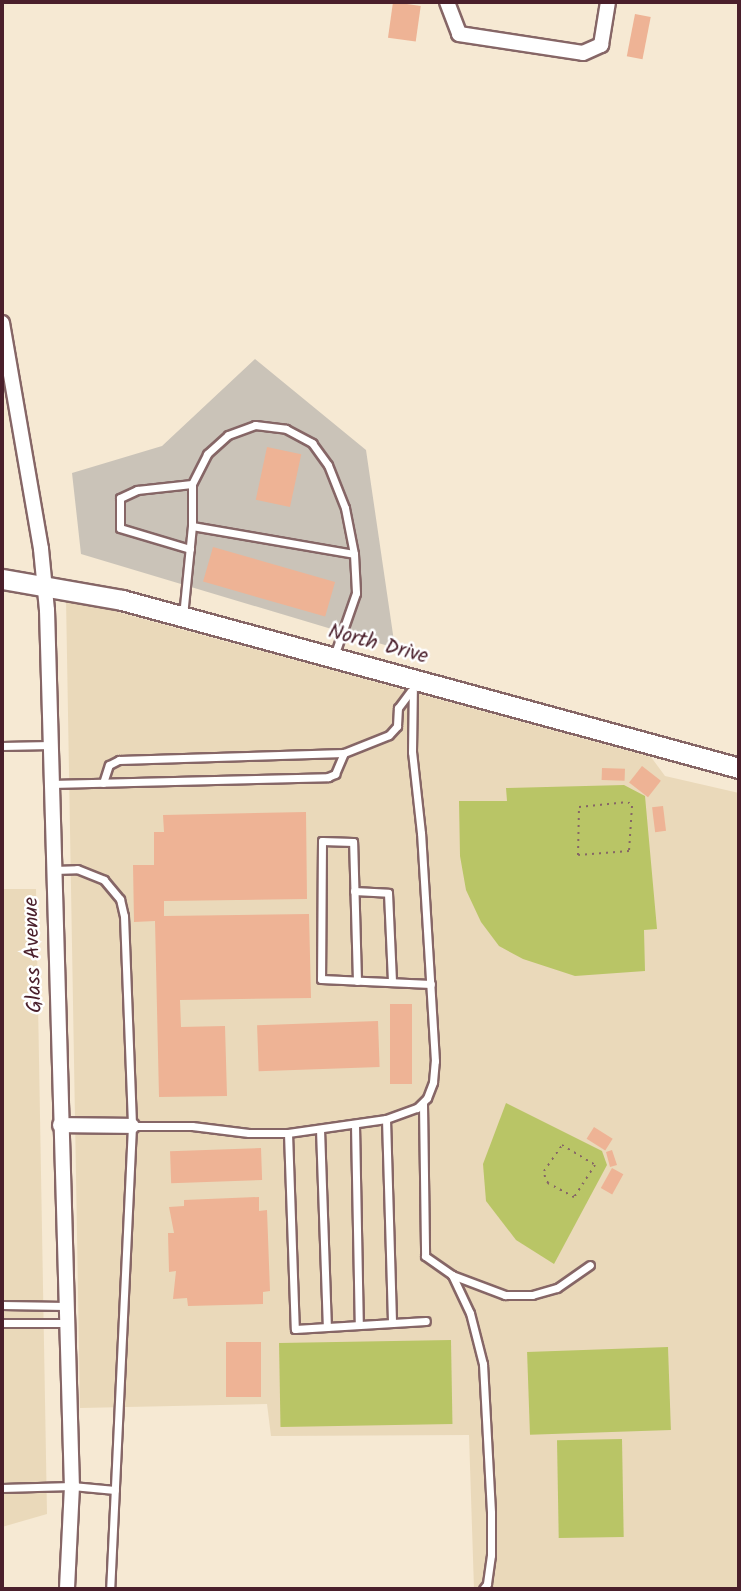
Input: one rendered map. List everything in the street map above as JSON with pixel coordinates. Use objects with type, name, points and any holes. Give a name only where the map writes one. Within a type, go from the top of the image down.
[{"type":"main road","name":"North Drive","points":[[2,579],[45,584],[183,616],[334,657],[412,684],[739,768]]},
{"type":"street","points":[[447,2],[459,34],[583,53],[601,45],[608,2]]},
{"type":"street","name":"Glass Avenue","points":[[2,323],[45,584],[72,1486],[66,1589]]},
{"type":"street","points":[[60,1125],[132,1126]]},
{"type":"lane","points":[[183,616],[192,526],[192,484],[207,454],[228,435],[255,425],[286,429],[312,443],[328,465],[345,508],[354,554],[356,593],[334,657]]},
{"type":"lane","points":[[190,549],[120,528],[120,498],[137,490],[192,484]]},
{"type":"lane","points":[[192,526],[354,554]]},
{"type":"lane","points":[[103,782],[109,765],[119,760],[344,753],[389,735],[397,726],[398,708],[412,684]]},
{"type":"lane","points":[[412,684],[412,752],[435,1061],[433,1082],[423,1104],[425,1256],[452,1275],[505,1295],[532,1295],[556,1288],[590,1265]]},
{"type":"lane","points":[[2,746],[51,745]]},
{"type":"lane","points":[[51,784],[328,777],[335,774],[344,753]]},
{"type":"lane","points":[[357,981],[353,842],[322,841],[320,979],[357,981],[431,984]]},
{"type":"lane","points":[[53,870],[77,869],[97,875],[115,892],[122,907],[132,1126],[110,1589]]},
{"type":"lane","points":[[354,891],[388,893],[392,982]]},
{"type":"lane","points":[[132,1126],[192,1126],[248,1133],[288,1133],[386,1119],[423,1104]]},
{"type":"lane","points":[[386,1119],[392,1323]]},
{"type":"lane","points":[[355,1125],[359,1325]]},
{"type":"lane","points":[[320,1129],[327,1327]]},
{"type":"lane","points":[[288,1133],[295,1329],[426,1321]]},
{"type":"lane","points":[[452,1275],[475,1326],[483,1364],[491,1513],[491,1555],[484,1589]]},
{"type":"lane","points":[[2,1305],[66,1306]]},
{"type":"lane","points":[[2,1323],[67,1323]]},
{"type":"lane","points":[[2,1488],[72,1486],[115,1490]]},
{"type":"path","points":[[628,802],[632,806],[629,851],[578,855],[579,807],[628,802]]},
{"type":"path","points":[[562,1145],[592,1161],[594,1169],[574,1197],[548,1183],[545,1177],[544,1171],[562,1145]]},
{"type":"shaded area","points":[[255,359],[366,450],[395,648],[81,554],[72,473],[162,446]]},
{"type":"shaded area","points":[[66,598],[651,757],[665,776],[739,793],[739,1589],[474,1589],[469,1435],[271,1436],[267,1404],[80,1408]]},
{"type":"shaded area","points":[[2,889],[36,889],[47,1514],[2,1527]]},
{"type":"green space","points":[[624,785],[645,796],[657,929],[644,930],[645,971],[575,976],[523,959],[499,946],[481,922],[466,890],[460,856],[459,801],[507,801],[506,788]]},
{"type":"green space","points":[[506,1103],[602,1151],[607,1165],[554,1264],[516,1240],[486,1201],[483,1164]]},
{"type":"green space","points":[[451,1340],[452,1424],[280,1427],[279,1343]]},
{"type":"green space","points":[[668,1347],[671,1430],[530,1435],[527,1352]]},
{"type":"green space","points":[[622,1439],[624,1537],[559,1538],[557,1440]]},
{"type":"building","points":[[393,2],[421,6],[416,42],[388,38]]},
{"type":"building","points":[[635,14],[651,17],[643,59],[627,56]]},
{"type":"building","points":[[267,447],[301,454],[290,507],[256,500]]},
{"type":"building","points":[[213,547],[335,582],[325,617],[203,582]]},
{"type":"building","points":[[642,766],[661,781],[648,797],[629,783]]},
{"type":"building","points":[[602,768],[625,769],[625,781],[602,780]]},
{"type":"building","points":[[663,806],[666,831],[655,832],[652,807]]},
{"type":"building","points":[[306,812],[307,899],[164,901],[164,916],[309,914],[311,998],[180,1000],[181,1027],[225,1026],[227,1096],[159,1097],[155,921],[134,922],[133,865],[154,865],[154,832],[164,832],[163,815]]},
{"type":"building","points":[[390,1004],[412,1004],[412,1084],[390,1084]]},
{"type":"building","points":[[378,1021],[380,1067],[259,1071],[257,1025]]},
{"type":"building","points":[[594,1127],[613,1139],[605,1151],[587,1139]]},
{"type":"building","points":[[261,1148],[262,1180],[171,1183],[170,1151]]},
{"type":"building","points":[[612,1150],[617,1165],[610,1167],[606,1152]]},
{"type":"building","points":[[612,1168],[623,1174],[612,1194],[601,1188]]},
{"type":"building","points":[[259,1197],[259,1211],[267,1210],[270,1291],[263,1292],[263,1304],[188,1306],[187,1298],[173,1299],[176,1271],[169,1272],[168,1233],[174,1233],[169,1207],[184,1206],[184,1200]]},
{"type":"building","points":[[226,1342],[261,1342],[261,1397],[226,1397]]}]
